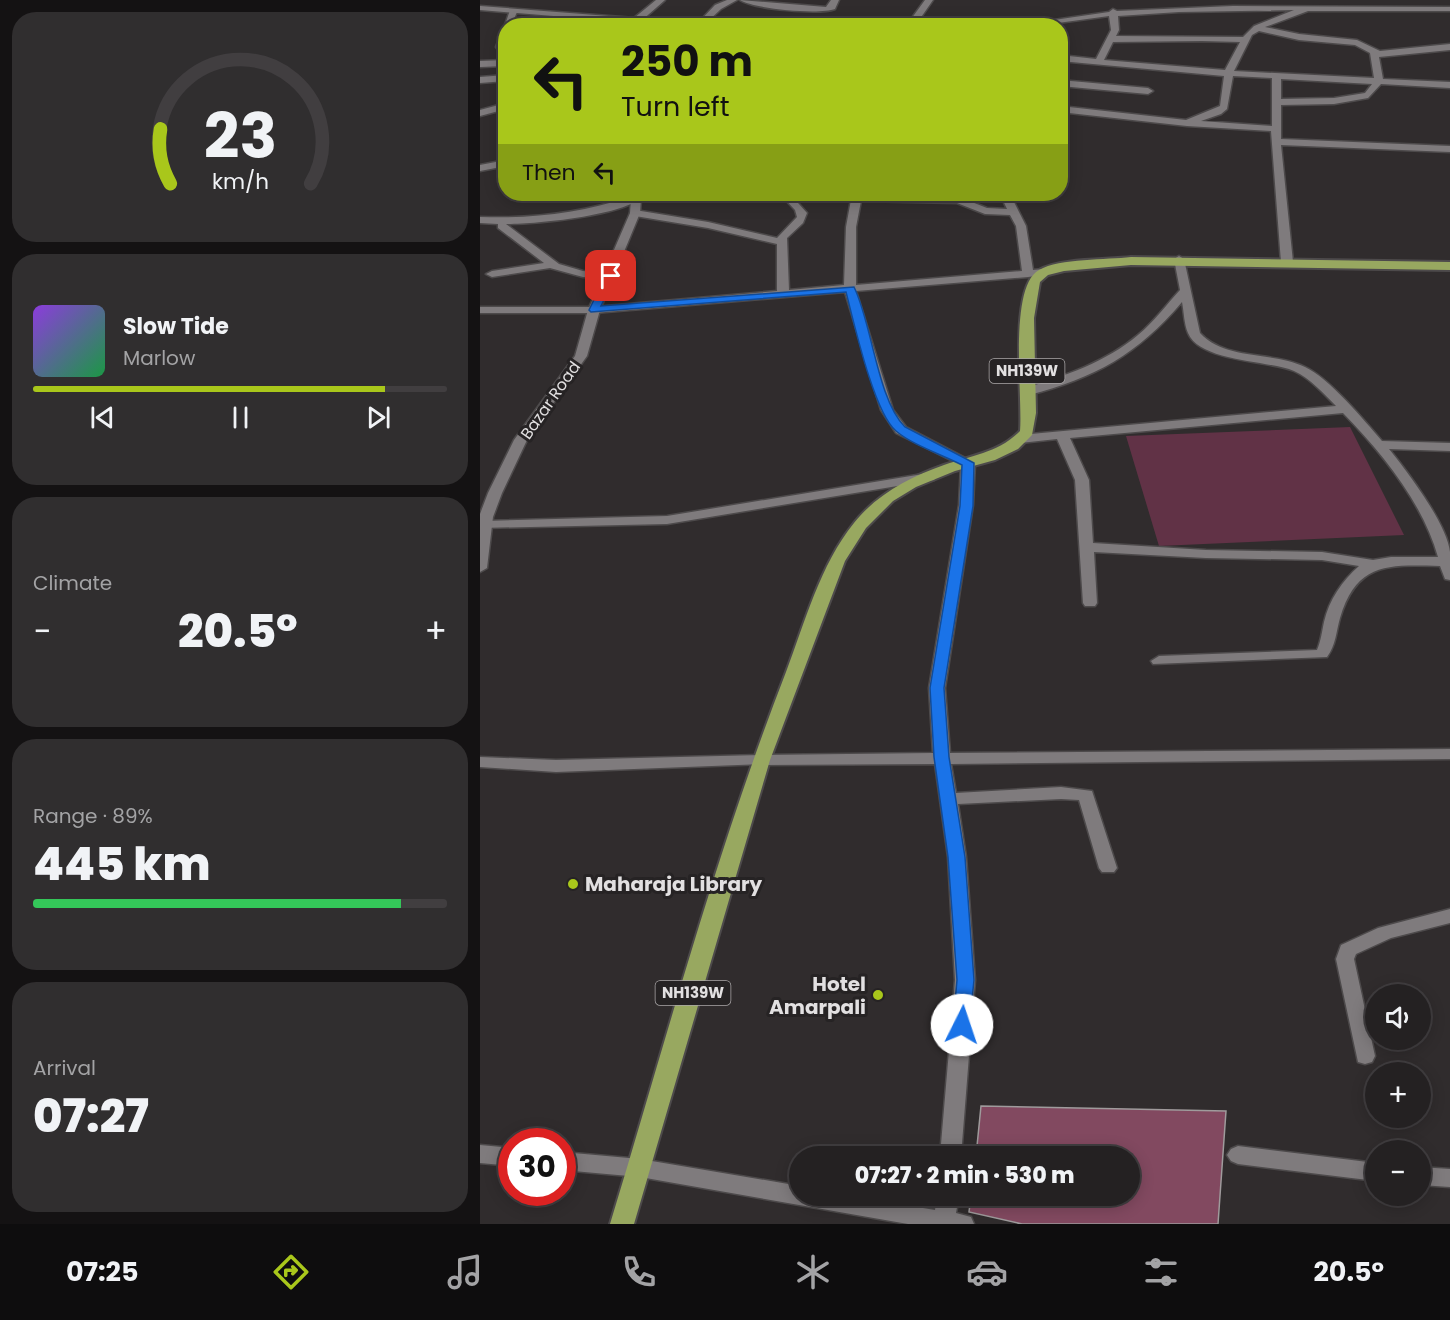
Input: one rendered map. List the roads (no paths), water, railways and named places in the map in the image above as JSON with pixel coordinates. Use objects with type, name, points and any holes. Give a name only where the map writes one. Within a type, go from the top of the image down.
[{"type":"highway","points":[[1044,272],[1094,263],[1179,259],[1450,266]]},
{"type":"highway","name":"NH139W","points":[[622,1224],[761,760],[837,561],[860,525],[888,498],[931,476],[1013,446],[1027,432],[1029,391],[1025,355],[1031,291],[1034,281],[1044,272]]},
{"type":"street","points":[[639,18],[661,0]]},
{"type":"street","points":[[707,18],[718,8],[733,0]]},
{"type":"street","points":[[744,0],[827,9],[832,7],[835,0]]},
{"type":"street","points":[[916,18],[930,0]]},
{"type":"street","points":[[1187,123],[1218,112],[1224,107],[1229,72],[1245,40],[1257,28],[1313,6],[1340,0]]},
{"type":"street","points":[[766,4],[770,16]]},
{"type":"street","points":[[1068,18],[1141,4],[1450,9]]},
{"type":"street","points":[[482,7],[513,12],[606,18]]},
{"type":"street","points":[[1098,63],[1116,26],[1113,11]]},
{"type":"street","points":[[510,18],[513,12]]},
{"type":"street","points":[[1257,28],[1299,37],[1357,43],[1374,53],[1450,47]]},
{"type":"street","points":[[1111,39],[1245,40]]},
{"type":"street","points":[[1277,102],[1361,97],[1372,93],[1379,81],[1374,53]]},
{"type":"street","points":[[1068,59],[1229,72],[1450,85]]},
{"type":"street","points":[[480,64],[498,63]]},
{"type":"street","points":[[1277,75],[1276,142],[1287,262]]},
{"type":"street","points":[[480,80],[498,79]]},
{"type":"street","points":[[1068,84],[1148,91]]},
{"type":"street","points":[[480,113],[498,108]]},
{"type":"street","points":[[1068,110],[1187,123],[1277,129]]},
{"type":"street","points":[[1276,142],[1450,149]]},
{"type":"street","points":[[480,168],[498,165]]},
{"type":"street","points":[[480,230],[594,211],[622,201]]},
{"type":"street","name":"Bazar Road","points":[[480,568],[483,529],[495,493],[517,447],[581,356],[594,310],[611,276],[635,213],[637,201]]},
{"type":"street","points":[[783,295],[782,237],[801,223],[803,217],[802,210],[792,201]]},
{"type":"street","points":[[856,201],[851,227],[850,289],[873,371],[893,421],[901,430],[968,463],[966,506],[937,688],[942,757],[957,857],[965,980],[952,1146]]},
{"type":"street","points":[[962,201],[985,211],[1016,212]]},
{"type":"street","points":[[1009,201],[1021,226],[1028,274]]},
{"type":"street","points":[[635,213],[708,225],[781,242]]},
{"type":"street","points":[[480,220],[525,222]]},
{"type":"street","points":[[502,226],[555,266],[583,274],[611,276]]},
{"type":"street","points":[[1086,547],[1206,554],[1322,556],[1370,564],[1449,569],[1445,540],[1392,459],[1346,409],[1301,369],[1278,361],[1222,351],[1199,341],[1194,334],[1179,259]]},
{"type":"street","points":[[492,274],[555,266]]},
{"type":"street","points":[[480,310],[594,310],[1044,272]]},
{"type":"street","points":[[1029,391],[1071,377],[1129,348],[1156,324],[1185,291]]},
{"type":"street","points":[[1020,439],[1346,409]]},
{"type":"street","points":[[1062,435],[1082,480],[1090,603]]},
{"type":"street","points":[[1380,445],[1450,447]]},
{"type":"street","points":[[483,529],[667,520],[931,476]]},
{"type":"street","points":[[1159,661],[1322,654],[1326,648],[1329,629],[1341,592],[1362,568],[1370,564]]},
{"type":"street","points":[[480,762],[556,766],[942,757],[1450,754]]},
{"type":"street","points":[[948,799],[1061,793],[1086,795],[1108,868]]},
{"type":"street","points":[[1365,1056],[1345,959],[1348,950],[1361,942],[1392,930],[1450,916]]},
{"type":"street","points":[[480,1154],[498,1156]]},
{"type":"street","points":[[1238,1155],[1365,1171]]},
{"type":"street","points":[[576,1162],[640,1168],[789,1193]]},
{"type":"street","points":[[1431,1177],[1450,1178]]},
{"type":"street","points":[[859,1206],[951,1223],[949,1206]]},
{"type":"place","name":"Maharaja Library","points":[[573,884]]},
{"type":"place","name":"Hotel Amarpali","points":[[878,995]]}]
